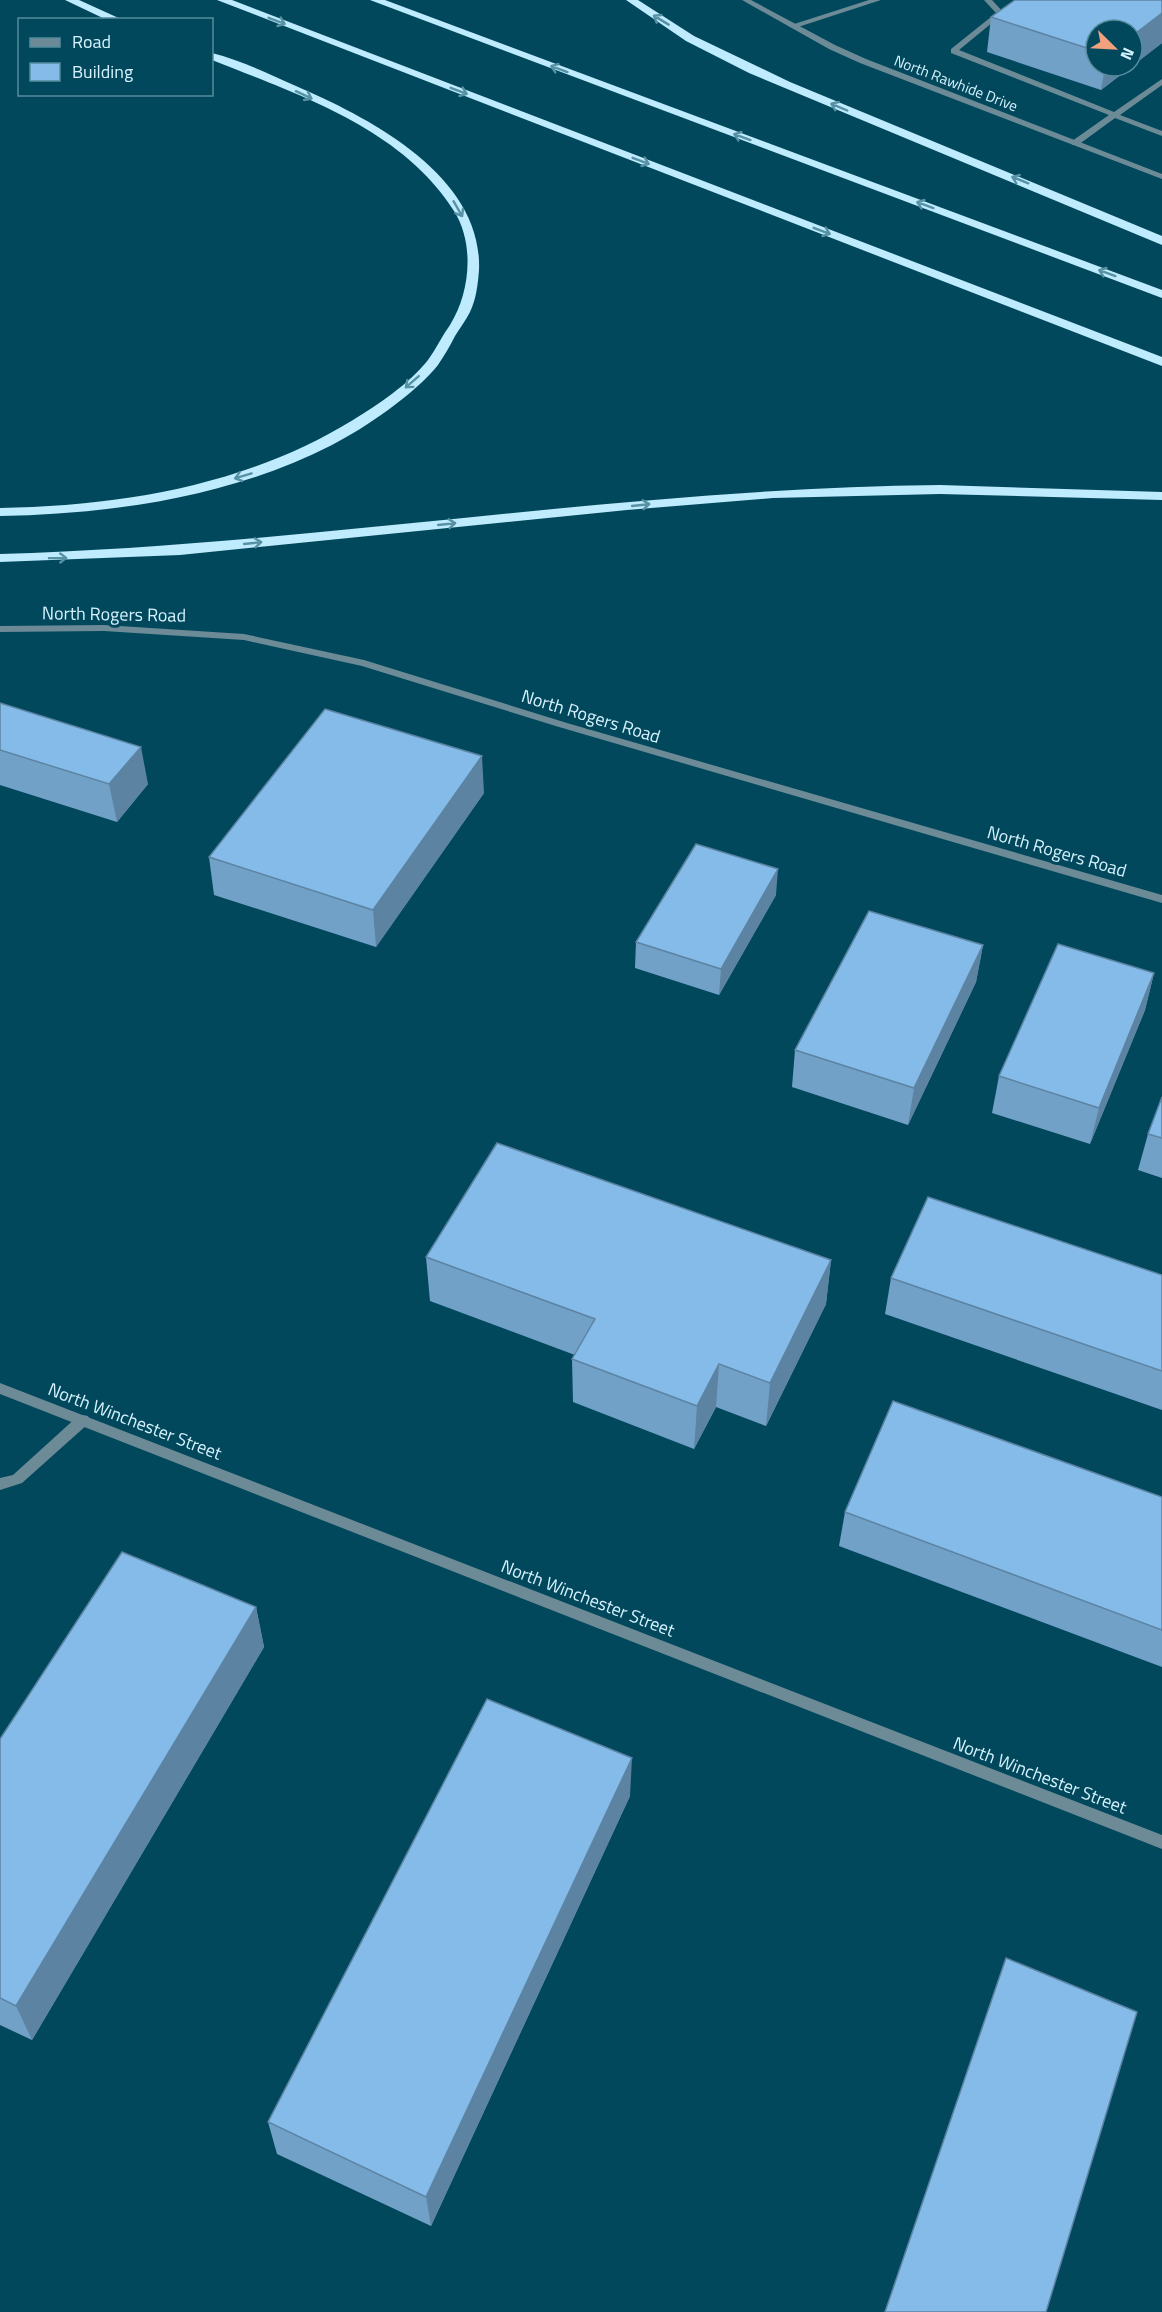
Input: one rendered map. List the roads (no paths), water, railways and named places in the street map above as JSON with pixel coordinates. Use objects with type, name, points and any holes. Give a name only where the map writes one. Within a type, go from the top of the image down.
[{"type":"highway","points":[[69,0],[113,18]]},
{"type":"highway","points":[[222,0],[1162,362]]},
{"type":"highway","points":[[375,0],[1162,294]]},
{"type":"highway","points":[[631,0],[691,39],[756,71],[1074,202],[1162,241]]},
{"type":"highway","points":[[0,512],[75,510],[138,502],[192,491],[250,474],[298,456],[342,434],[384,406],[418,377],[440,353],[459,324],[470,297],[474,269],[471,243],[461,211],[441,184],[409,154],[350,118],[286,86],[213,57]]},
{"type":"highway","points":[[0,558],[121,556],[716,498],[820,491],[912,488],[1006,489],[1162,496]]},
{"type":"street","name":"North Rawhide Drive","points":[[746,0],[863,61],[1162,177]]},
{"type":"street","points":[[792,26],[877,0]]},
{"type":"street","points":[[988,0],[1000,13],[954,51],[1162,134]]},
{"type":"street","points":[[1075,143],[1162,81]]},
{"type":"street","name":"North Rogers Road","points":[[0,629],[104,628],[244,637],[364,663],[564,725],[1162,899]]},
{"type":"street","name":"North Winchester Street","points":[[0,1388],[1162,1842]]},
{"type":"street","points":[[0,1484],[17,1479],[83,1420]]}]
